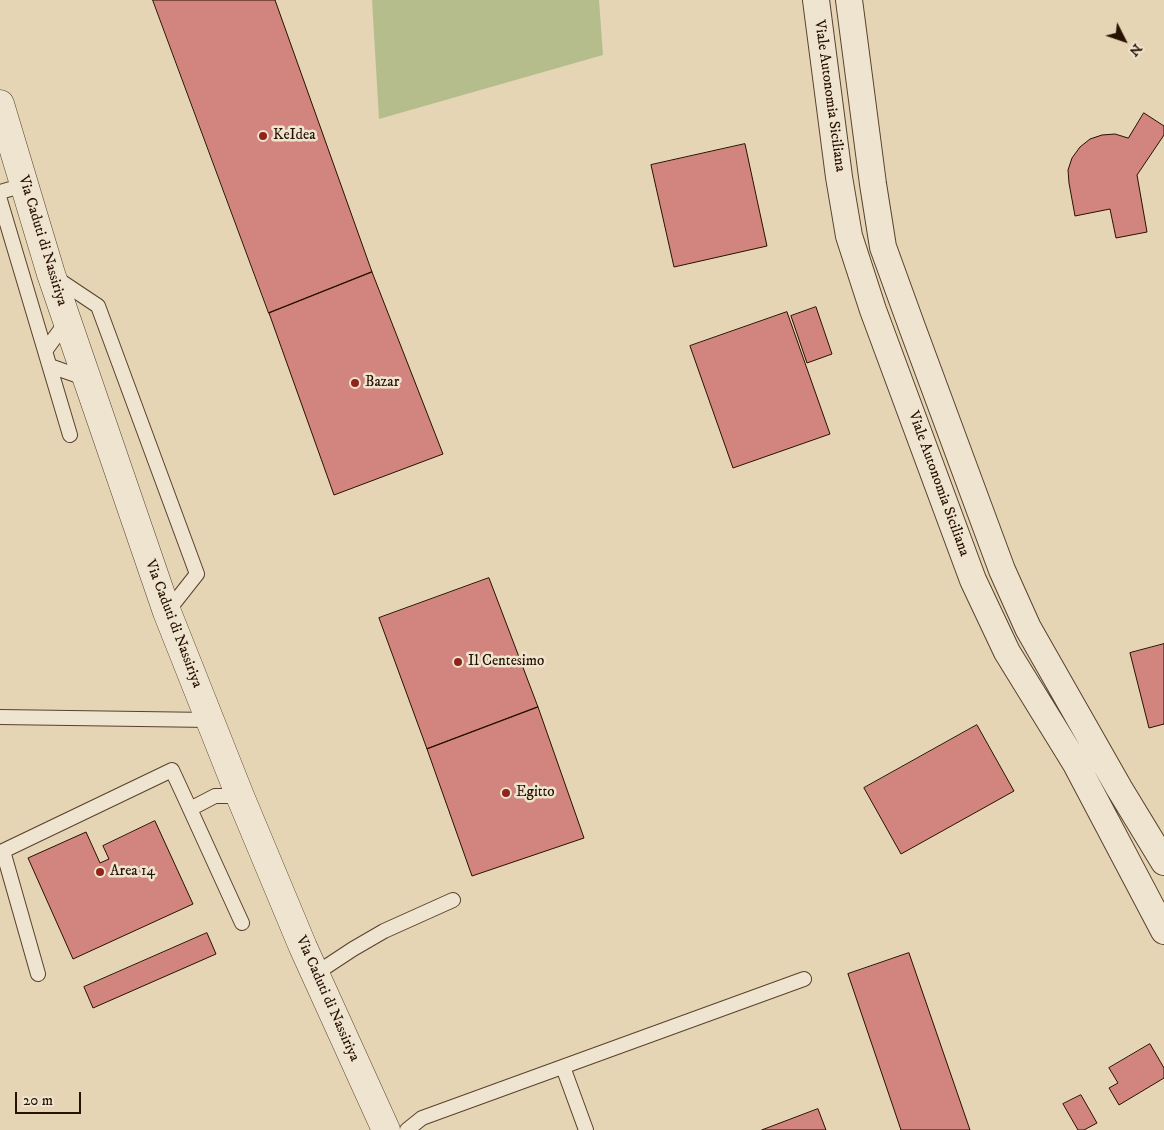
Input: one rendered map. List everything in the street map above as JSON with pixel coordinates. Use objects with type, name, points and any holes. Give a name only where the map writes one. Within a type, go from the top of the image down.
[{"type":"street","name":"Viale Autonomia Siciliana","points":[[816,0],[839,176],[849,236],[884,338],[973,580],[1003,643],[1076,764],[1162,923]]},
{"type":"street","name":"Viale Autonomia Siciliana","points":[[849,0],[883,247],[912,327],[1002,570],[1028,628],[1119,788],[1164,862]]},
{"type":"street","name":"Via Caduti di Nassiriya","points":[[0,104],[12,189],[51,274],[167,612],[240,796],[315,974],[386,1130]]},
{"type":"lane","points":[[0,200],[70,436]]},
{"type":"lane","points":[[51,274],[98,306],[197,574],[167,612]]},
{"type":"lane","points":[[45,351],[67,321]]},
{"type":"lane","points":[[884,338],[912,327]]},
{"type":"lane","points":[[50,366],[87,378]]},
{"type":"lane","points":[[0,717],[210,720]]},
{"type":"lane","points":[[38,974],[3,851],[172,770],[242,924]]},
{"type":"lane","points":[[190,809],[215,796],[240,796]]},
{"type":"lane","points":[[315,974],[384,931],[453,900]]},
{"type":"lane","points":[[407,1130],[563,1067],[804,979]]},
{"type":"lane","points":[[563,1067],[586,1130]]},
{"type":"green space","points":[[372,0],[599,0],[603,55],[379,119]]},
{"type":"building","name":"KeIdea","points":[[153,0],[275,0],[372,272],[269,313]]},
{"type":"building","points":[[1144,113],[1164,126],[1164,135],[1137,175],[1147,232],[1116,238],[1110,209],[1075,216],[1068,170],[1072,158],[1080,147],[1090,139],[1102,135],[1115,134],[1128,138]]},
{"type":"building","points":[[745,144],[767,246],[674,267],[651,165]]},
{"type":"building","name":"Bazar","points":[[372,272],[443,454],[334,495],[269,313]]},
{"type":"building","points":[[816,307],[832,354],[807,363],[791,316]]},
{"type":"building","points":[[787,312],[830,434],[733,468],[690,346]]},
{"type":"building","name":"Il Centesimo","points":[[489,578],[538,707],[427,749],[379,618]]},
{"type":"building","points":[[1164,644],[1164,724],[1149,728],[1130,653]]},
{"type":"building","name":"Egitto","points":[[538,707],[584,838],[472,876],[427,749]]},
{"type":"building","points":[[977,725],[1014,791],[901,854],[864,788]]},
{"type":"building","points":[[155,821],[193,904],[73,959],[28,858],[86,832],[100,863],[109,859],[103,846]]},
{"type":"building","points":[[207,933],[216,954],[93,1008],[84,987]]},
{"type":"building","points":[[909,953],[970,1130],[901,1130],[848,974]]},
{"type":"building","points":[[1150,1044],[1164,1068],[1164,1078],[1119,1105],[1109,1088],[1118,1083],[1109,1068]]},
{"type":"building","points":[[1081,1095],[1097,1123],[1084,1130],[1078,1130],[1063,1104]]},
{"type":"building","points":[[818,1109],[826,1130],[762,1130]]},
{"type":"place","name":"KeIdea","points":[[263,136]]},
{"type":"place","name":"Bazar","points":[[355,383]]},
{"type":"place","name":"Il Centesimo","points":[[458,662]]},
{"type":"place","name":"Egitto","points":[[506,793]]},
{"type":"place","name":"Area 14","points":[[100,872]]}]
